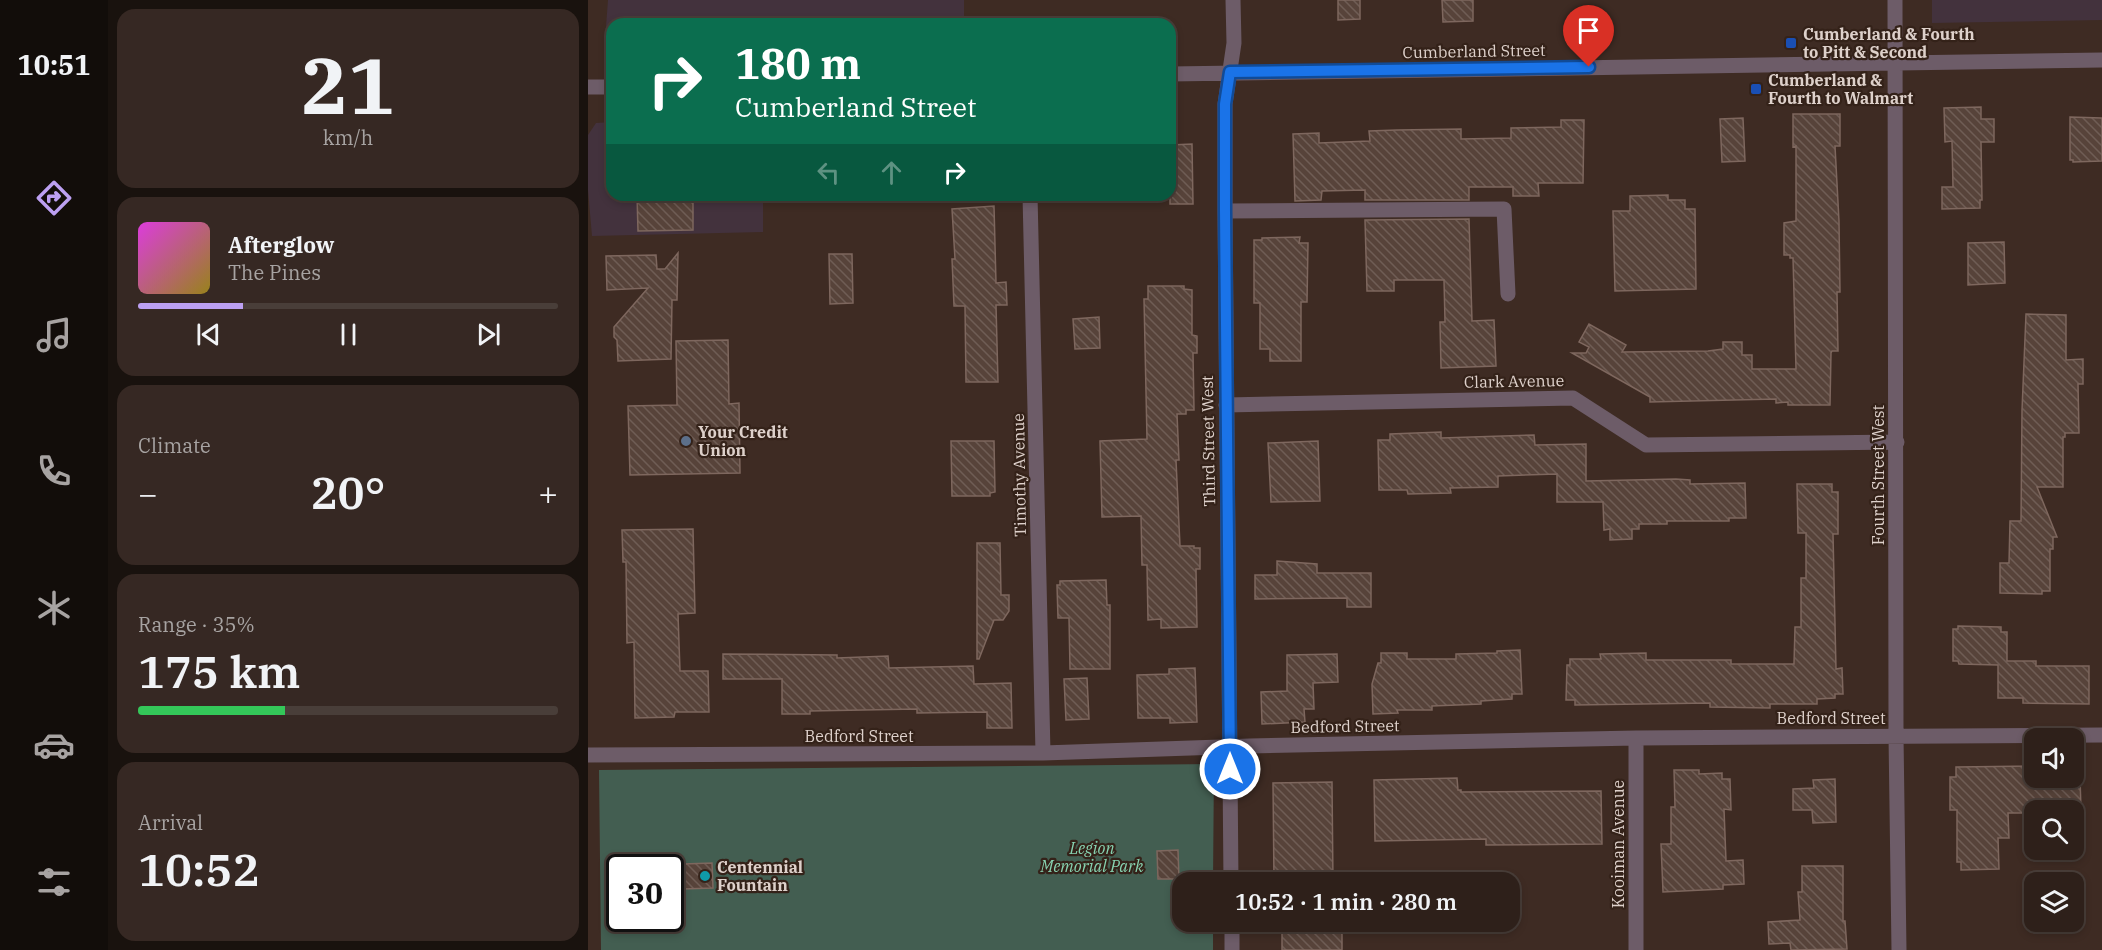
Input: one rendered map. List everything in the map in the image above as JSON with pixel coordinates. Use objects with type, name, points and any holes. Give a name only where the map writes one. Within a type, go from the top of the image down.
[{"type":"street","name":"Third Street West","points":[[1231,872],[1225,104],[1234,43],[1233,0]]},
{"type":"street","name":"Fourth Street West","points":[[1895,0],[1896,736],[1899,950]]},
{"type":"street","name":"Cumberland Street","points":[[1176,74],[2102,60]]},
{"type":"street","points":[[588,87],[606,87]]},
{"type":"street","name":"Timothy Avenue","points":[[1030,201],[1043,753]]},
{"type":"street","points":[[1225,211],[1504,209],[1508,294]]},
{"type":"street","name":"Clark Avenue","points":[[1226,405],[1573,398],[1646,445],[1897,442]]},
{"type":"street","name":"Bedford Street","points":[[588,755],[1043,753],[1636,738],[2102,735]]},
{"type":"street","name":"Kooiman Avenue","points":[[1636,738],[1636,950]]},
{"type":"street","points":[[1232,932],[1232,950]]},
{"type":"shaded area","points":[[608,0],[964,0],[964,18],[607,18]]},
{"type":"shaded area","points":[[1932,0],[2102,0],[2102,20],[1932,23]]},
{"type":"shaded area","points":[[606,122],[606,201],[763,201],[763,232],[592,236],[588,190],[588,135],[596,123]]},
{"type":"green space","name":"Legion Memorial Park","points":[[1214,764],[1213,872],[1172,872],[1172,932],[1213,932],[1213,950],[601,950],[599,770]]},
{"type":"building","points":[[1338,0],[1360,0],[1360,19],[1338,20]]},
{"type":"building","points":[[1442,0],[1473,0],[1473,21],[1443,22]]},
{"type":"building","points":[[1981,107],[1981,119],[1994,119],[1994,142],[1981,142],[1982,200],[1980,200],[1980,208],[1942,209],[1942,187],[1953,187],[1952,141],[1945,142],[1944,108]]},
{"type":"building","points":[[1793,114],[1840,114],[1840,146],[1835,146],[1839,221],[1838,351],[1831,353],[1830,405],[1788,405],[1788,402],[1776,403],[1776,399],[1650,402],[1650,397],[1572,353],[1586,353],[1589,347],[1579,342],[1589,324],[1626,345],[1622,352],[1708,351],[1723,349],[1723,342],[1742,342],[1742,355],[1752,355],[1752,369],[1796,369],[1793,258],[1790,258],[1790,255],[1784,255],[1784,223],[1796,221],[1796,146],[1793,147]]},
{"type":"building","points":[[2070,117],[2102,118],[2102,161],[2073,162],[2070,160]]},
{"type":"building","points":[[1743,118],[1745,161],[1722,162],[1720,119]]},
{"type":"building","points":[[1561,120],[1584,120],[1583,183],[1538,183],[1539,196],[1513,196],[1513,187],[1469,187],[1469,200],[1365,200],[1365,190],[1322,191],[1321,200],[1295,201],[1293,134],[1319,133],[1319,143],[1370,141],[1369,131],[1397,130],[1461,129],[1461,139],[1511,138],[1511,128],[1561,127]]},
{"type":"building","points":[[1192,144],[1193,204],[1170,204],[1170,201],[1176,201],[1176,145]]},
{"type":"building","points":[[1668,195],[1668,200],[1685,200],[1685,209],[1695,209],[1696,289],[1615,291],[1613,211],[1630,211],[1630,196]]},
{"type":"building","points":[[637,201],[693,201],[693,230],[638,231]]},
{"type":"building","points":[[994,206],[996,283],[1006,282],[1007,305],[996,305],[998,382],[966,382],[965,306],[954,306],[952,259],[955,259],[952,209]]},
{"type":"building","points":[[1469,219],[1472,321],[1494,320],[1496,366],[1441,368],[1440,322],[1445,322],[1444,280],[1394,280],[1394,291],[1367,291],[1365,220]]},
{"type":"building","points":[[1300,237],[1299,243],[1308,243],[1307,302],[1301,302],[1301,361],[1270,361],[1270,349],[1260,349],[1260,303],[1254,303],[1254,240]]},
{"type":"building","points":[[2004,242],[2005,283],[1968,285],[1968,243]]},
{"type":"building","points":[[678,253],[677,300],[672,300],[671,359],[618,361],[614,327],[648,288],[607,290],[606,256],[656,255],[657,269],[665,269]]},
{"type":"building","points":[[829,254],[852,254],[853,303],[830,304]]},
{"type":"building","points":[[1148,286],[1184,286],[1184,289],[1192,290],[1192,335],[1197,336],[1197,353],[1193,353],[1194,410],[1186,410],[1186,414],[1177,414],[1179,460],[1176,460],[1180,546],[1200,548],[1200,569],[1196,569],[1197,627],[1161,628],[1161,619],[1148,620],[1147,565],[1142,565],[1141,516],[1102,517],[1100,441],[1147,439],[1144,299],[1148,299]]},
{"type":"building","points":[[2026,314],[2066,315],[2066,360],[2083,359],[2083,384],[2078,384],[2079,433],[2065,433],[2063,437],[2063,487],[2037,487],[2057,537],[2053,537],[2053,549],[2050,549],[2050,591],[2042,591],[2042,594],[2000,593],[2000,563],[2009,563],[2010,521],[2021,521]]},
{"type":"building","points":[[1099,317],[1100,348],[1075,349],[1073,319]]},
{"type":"building","points":[[728,340],[729,404],[739,403],[740,473],[630,475],[628,406],[677,405],[676,341]]},
{"type":"building","points":[[1441,432],[1441,438],[1534,435],[1535,445],[1586,444],[1586,481],[1676,479],[1690,480],[1690,484],[1745,483],[1746,518],[1729,518],[1729,521],[1667,521],[1667,524],[1639,524],[1639,529],[1632,529],[1632,539],[1610,540],[1610,529],[1604,530],[1603,502],[1557,502],[1557,474],[1498,476],[1498,487],[1450,488],[1451,493],[1408,494],[1407,490],[1379,490],[1378,440],[1390,440],[1390,434]]},
{"type":"building","points":[[951,441],[994,441],[995,492],[990,493],[990,496],[952,496]]},
{"type":"building","points":[[1318,441],[1320,501],[1271,502],[1268,443]]},
{"type":"building","points":[[1797,484],[1832,484],[1832,492],[1838,492],[1838,534],[1833,534],[1836,669],[1842,668],[1843,694],[1835,694],[1835,698],[1817,699],[1817,704],[1770,704],[1770,708],[1710,707],[1710,703],[1575,705],[1575,700],[1566,700],[1567,665],[1570,665],[1570,659],[1601,659],[1600,654],[1646,653],[1646,660],[1731,660],[1731,664],[1794,664],[1795,627],[1801,627],[1801,578],[1806,578],[1806,533],[1798,533]]},
{"type":"building","points":[[693,529],[695,613],[678,614],[680,671],[708,671],[709,712],[675,712],[674,717],[635,718],[634,642],[627,643],[626,562],[623,562],[622,530]]},
{"type":"building","points":[[977,543],[1000,543],[1001,595],[1009,595],[1009,611],[1003,620],[994,620],[979,659],[977,659]]},
{"type":"building","points":[[1277,561],[1317,564],[1317,573],[1371,573],[1371,607],[1347,607],[1347,598],[1255,599],[1255,575],[1277,575]]},
{"type":"building","points":[[1106,580],[1107,605],[1110,605],[1110,669],[1070,669],[1069,618],[1058,618],[1057,585],[1060,585],[1060,581]]},
{"type":"building","points":[[1958,626],[2001,627],[2001,632],[2007,632],[2007,661],[2036,661],[2036,666],[2089,666],[2089,704],[2023,703],[2023,698],[1998,698],[1998,665],[1959,664],[1958,661],[1953,661],[1953,629],[1958,629]]},
{"type":"building","points":[[1520,650],[1522,694],[1512,694],[1512,699],[1481,701],[1481,704],[1432,706],[1432,710],[1397,710],[1398,713],[1373,714],[1372,684],[1378,663],[1381,663],[1381,653],[1407,653],[1407,659],[1456,659],[1456,654]]},
{"type":"building","points":[[723,654],[837,655],[837,658],[888,656],[889,668],[973,666],[974,684],[1011,683],[1012,728],[987,728],[987,712],[917,713],[917,709],[810,711],[810,714],[782,714],[782,679],[723,679]]},
{"type":"building","points":[[1337,654],[1338,682],[1313,683],[1314,709],[1304,709],[1305,722],[1262,724],[1261,692],[1287,691],[1287,655]]},
{"type":"building","points":[[1195,668],[1197,722],[1170,723],[1170,718],[1138,718],[1137,675],[1169,674],[1169,669]]},
{"type":"building","points":[[1087,678],[1089,719],[1066,720],[1064,679]]},
{"type":"building","points":[[2024,766],[2024,788],[2080,788],[2081,800],[2024,800],[2024,813],[2008,813],[2009,838],[1998,838],[1999,869],[1961,870],[1961,862],[1957,862],[1957,810],[1950,810],[1950,777],[1956,777],[1956,767]]},
{"type":"building","points":[[1674,770],[1699,770],[1699,774],[1722,773],[1722,779],[1730,779],[1731,810],[1724,809],[1726,861],[1743,860],[1744,884],[1723,885],[1723,889],[1663,892],[1661,844],[1671,844],[1671,807],[1675,807]]},
{"type":"building","points":[[1457,778],[1458,790],[1461,792],[1601,791],[1602,844],[1486,845],[1486,839],[1375,841],[1374,780]]},
{"type":"building","points":[[1835,779],[1836,822],[1813,823],[1812,810],[1793,810],[1793,789],[1814,788],[1813,780]]},
{"type":"building","points":[[1332,782],[1333,872],[1274,872],[1273,783]]},
{"type":"building","points":[[1178,850],[1179,872],[1172,872],[1172,879],[1158,879],[1157,851]]},
{"type":"building","points":[[712,863],[713,888],[684,889],[684,864]]},
{"type":"building","points":[[1802,866],[1843,866],[1843,921],[1845,921],[1847,949],[1791,950],[1790,943],[1769,944],[1768,922],[1800,920],[1798,892],[1802,892]]},
{"type":"building","points":[[1282,932],[1342,932],[1342,950],[1282,950]]},
{"type":"place","name":"Cumberland & Fourth to Pitt & Second","points":[[1791,43]]},
{"type":"place","name":"Cumberland & Fourth to Walmart","points":[[1756,89]]},
{"type":"place","name":"Your Credit Union","points":[[686,441]]},
{"type":"place","name":"Centennial Fountain","points":[[705,876]]},
{"type":"route","points":[[1230,769],[1225,211],[1225,104],[1230,72],[1589,67]]}]
